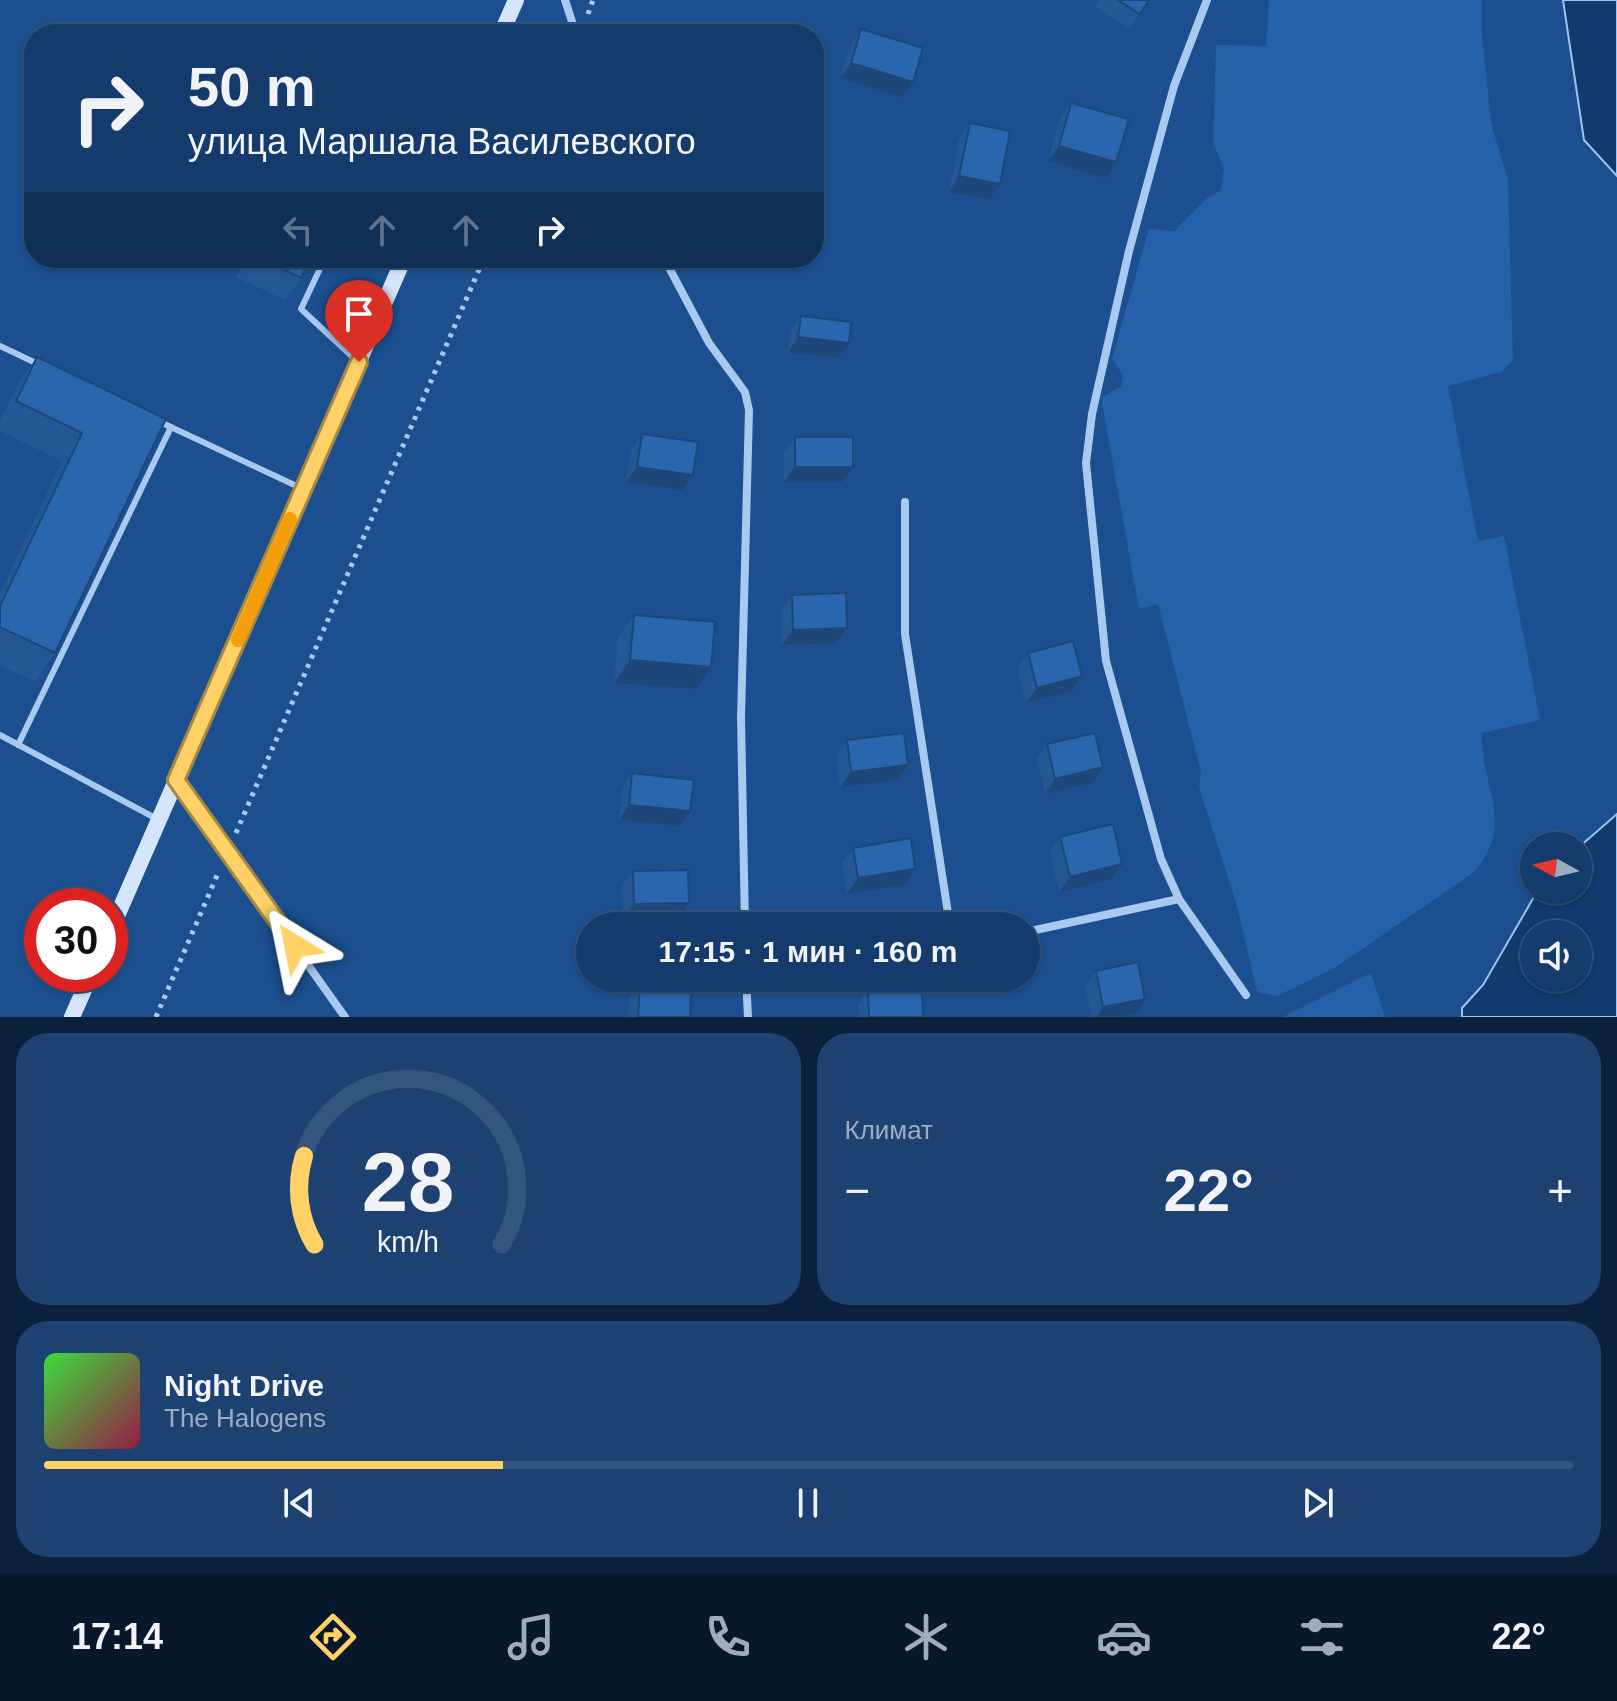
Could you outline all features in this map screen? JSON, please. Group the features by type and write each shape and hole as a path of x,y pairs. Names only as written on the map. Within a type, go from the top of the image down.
{"street":[{"path":"505,24 516,0"},
{"path":"565,0 573,24"},
{"path":"1207,0 1174,86 1129,251 1092,414 1086,463 1106,661 1161,859 1179,899 1246,995"},
{"path":"128,891 400,268"},
{"path":"669,268 709,343 745,392 749,410 741,718 745,912"},
{"path":"905,502 905,634 948,912"},
{"path":"176,780 345,1017"},
{"path":"1040,929 1179,899"},
{"path":"72,1017 83,992"},
{"path":"747,992 748,1017"}],"lane":[{"path":"320,268 301,309 359,362"},
{"path":"0,346 43,366"},
{"path":"157,420 303,489"},
{"path":"18,745 171,427"},
{"path":"0,735 159,820"}],"path":[{"path":"156,1017 480,268"}],"shaded area":[{"path":"1269,0 1482,0 1482,34 1491,123 1508,180 1513,360 1501,372 1448,386 1478,541 1504,536 1540,720 1482,733 1495,822 1486,855 1473,873 1333,969 1277,996 1257,992 1237,906 1199,787 1201,772 1158,604 1139,609 1101,398 1121,386 1123,375 1112,359 1149,229 1174,231 1206,199 1221,190 1224,168 1213,144 1216,45 1266,46"},
{"path":"1563,0 1617,0 1617,176 1584,140"},
{"path":"1617,814 1617,1017 1462,1017 1462,1008 1483,985 1520,921 1520,992 1592,992 1592,920 1521,920 1530,904 1592,904 1592,836"},
{"path":"1371,973 1385,1017 1283,1017"}],"building":[{"path":"1118,0 1149,0 1140,14"},
{"path":"861,29 923,48 913,82 851,63"},
{"path":"1071,103 1129,119 1116,162 1059,146"},
{"path":"970,123 1010,131 1000,184 959,176"},
{"path":"280,268 306,268 301,278"},
{"path":"801,316 851,322 849,343 798,337"},
{"path":"37,357 166,419 55,653 0,627 0,606 82,433 16,401"},
{"path":"642,434 698,442 693,475 637,467"},
{"path":"795,437 853,437 853,467 795,467"},
{"path":"846,593 847,628 793,630 792,595"},
{"path":"634,615 715,622 711,667 630,660"},
{"path":"1073,641 1082,676 1037,688 1028,653"},
{"path":"904,733 908,765 851,772 847,740"},
{"path":"1095,733 1103,767 1055,779 1047,744"},
{"path":"632,773 694,780 690,811 629,805"},
{"path":"1113,824 1122,864 1070,877 1060,837"},
{"path":"911,838 915,869 858,878 853,848"},
{"path":"688,870 689,903 634,904 633,871"},
{"path":"1138,962 1145,999 1103,1007 1096,971"},
{"path":"639,992 691,992 690,1017 638,1017"},
{"path":"868,992 922,992 923,1017 869,1017"}],"slow traffic":[{"path":"238,640 290,519"}],"route":[{"path":"295,946 176,780 359,362"}]}
